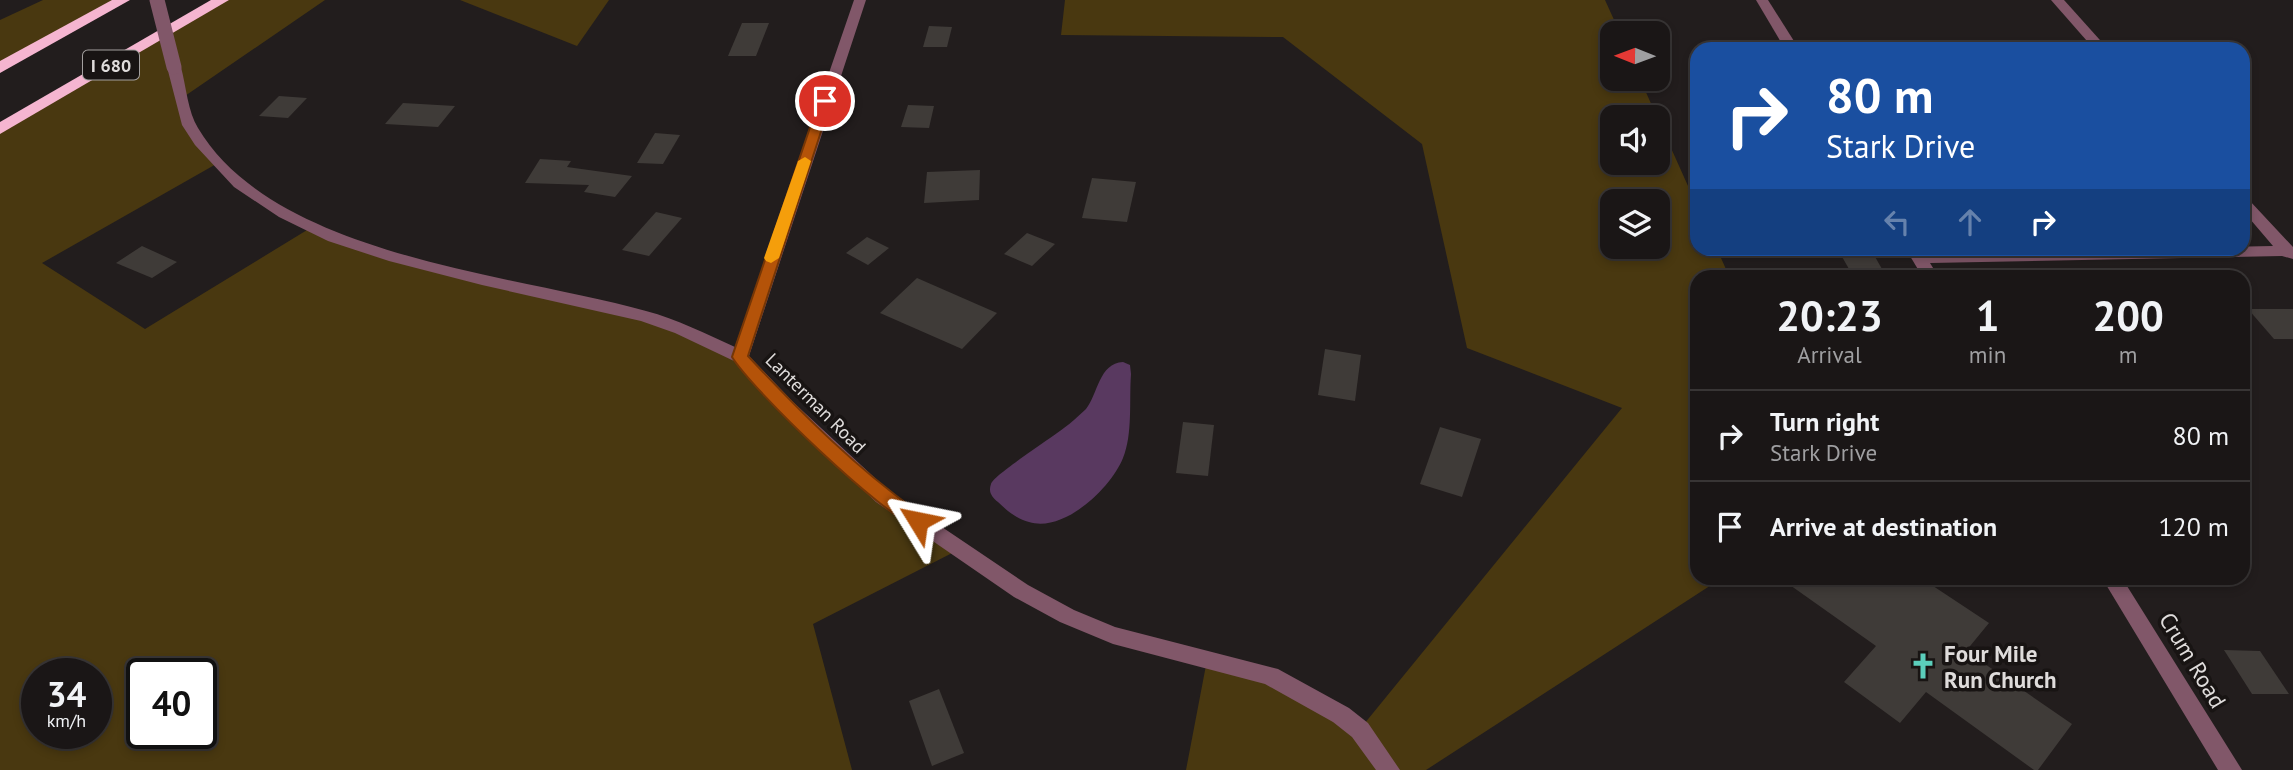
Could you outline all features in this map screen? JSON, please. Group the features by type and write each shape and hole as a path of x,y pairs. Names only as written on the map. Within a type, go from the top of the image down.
{"highway":[{"name":"I 680","path":"0,68 124,0"},
{"name":"I 680","path":"0,129 222,0"}],"street":[{"name":"Lanterman Road","path":"157,0 189,125 200,142 239,184 284,214 334,237 395,257 482,280 644,316 681,329 740,357 787,407 883,497 1021,591 1067,616 1113,635 1270,676 1341,715 1360,730 1390,770"},
{"path":"740,357 860,0"},
{"path":"1762,0 1787,42"},
{"path":"2057,0 2095,42"},
{"path":"2250,210 2290,254"},
{"path":"2250,254 2290,254"},
{"name":"Crum Road","path":"2116,585 2231,770"}],"shaded area":[{"path":"43,0 123,0 0,68 0,20"},
{"path":"222,0 325,0 182,98 189,125 218,163 42,263 145,329 312,227 395,257 644,316 740,357 787,407 960,549 813,624 852,770 0,770 0,129"},
{"path":"460,0 609,0 577,46"},
{"path":"1065,0 1605,0 1615,21 1600,21 1600,91 1645,91 1652,105 1600,105 1600,175 1670,175 1670,146 1690,190 1690,256 1720,256 1726,270 1690,270 1690,585 1711,585 1426,770 1186,770 1207,660 1243,668 1360,729 1622,408 1467,348 1422,144 1283,37 1061,35"},
{"path":"1123,362 1130,365 1130,417 1126,449 1117,470 1097,494 1071,514 1043,524 1020,519 991,494 991,484 1083,412 1104,373 1115,364"}],"building":[{"path":"742,23 769,23 756,56 728,56"},
{"path":"929,26 952,27 947,47 923,47"},
{"path":"279,96 307,98 288,118 259,116"},
{"path":"403,103 455,106 438,127 385,124"},
{"path":"908,105 934,106 929,128 901,127"},
{"path":"655,133 680,135 663,164 637,163"},
{"path":"540,159 571,161 567,167 632,176 615,197 584,192 589,185 525,183"},
{"path":"980,170 979,200 924,203 927,172"},
{"path":"1092,178 1136,182 1127,222 1082,218"},
{"path":"656,212 682,218 649,256 622,250"},
{"path":"1027,233 1055,244 1032,266 1004,254"},
{"path":"867,237 889,248 868,265 846,253"},
{"path":"142,246 177,262 152,278 116,263"},
{"path":"1842,256 1875,256 1883,270 1850,270"},
{"path":"917,278 997,313 962,349 880,313"},
{"path":"2250,309 2293,309 2293,339 2274,339"},
{"path":"1325,349 1361,355 1355,401 1318,395"},
{"path":"1183,422 1214,425 1208,476 1176,473"},
{"path":"1440,427 1481,439 1462,497 1420,484"},
{"name":"Four Mile Run Church","path":"1790,585 1932,585 1989,623 1966,651 2072,724 2038,770 2034,770 1926,692 1900,723 1844,682 1876,646"},
{"path":"2224,650 2260,651 2289,694 2252,694"},
{"path":"939,689 964,753 932,766 909,701"}],"slow traffic":[{"path":"771,258 805,161"}],"place":[{"name":"Four Mile Run Church","path":"1923,666"}],"route":[{"path":"825,101 740,357 787,407 883,497 918,521"}]}
